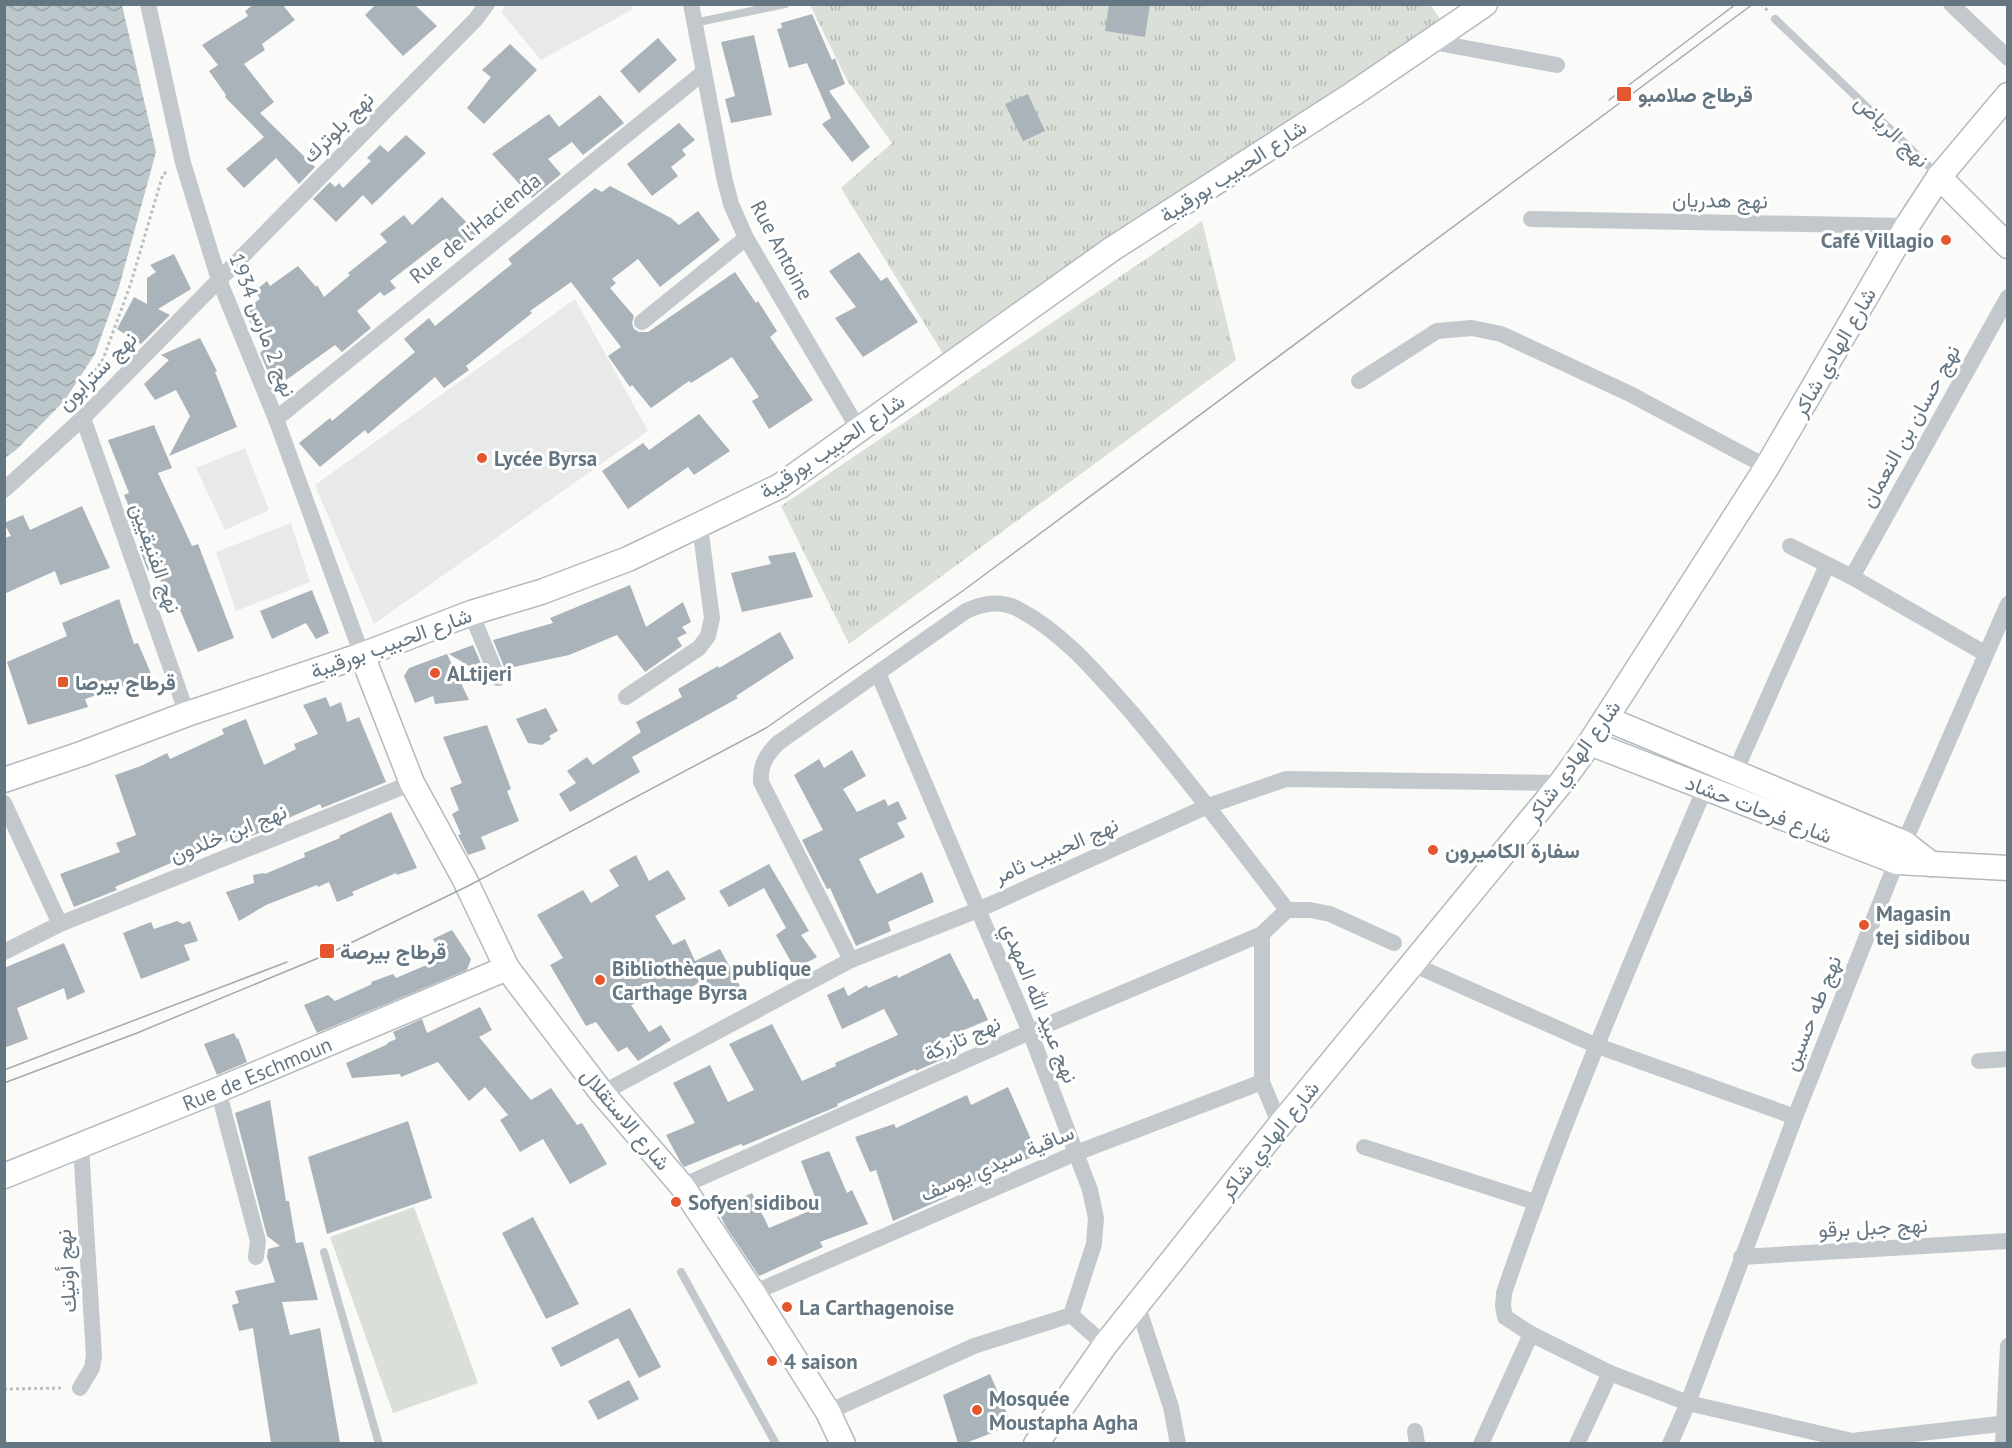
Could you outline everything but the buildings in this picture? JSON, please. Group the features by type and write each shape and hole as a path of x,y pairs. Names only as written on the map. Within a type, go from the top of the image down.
{"street":[{"name":"نهج 2 مارس 1934","path":"148,4 183,163 219,280 276,419 362,655"},
{"name":"نهج بلوترك","path":"219,280 476,19 487,4"},
{"name":"Rue Antoine","path":"691,4 731,204 746,238 859,430"},
{"path":"1951,4 2007,58"},
{"name":"شارع الحبيب بورقيبة","path":"4,780 187,714 362,655 471,613 542,592 617,563 700,526 780,486 1112,249 1432,42 1473,8"},
{"path":"1432,42 1557,65"},
{"name":"Rue de l'Hacienda","path":"276,419 704,72"},
{"name":"شارع الهادي شاكر","path":"1036,1443 1137,1304 1280,1125 1561,783 1590,743 1767,467 1907,226 1939,177 2007,95"},
{"name":"نهج الرياض","path":"1939,177 2007,246"},
{"name":"نهج هدريان","path":"1532,219 1907,226"},
{"path":"642,322 746,238"},
{"name":"نهج سترابون","path":"4,490 83,418 219,280"},
{"name":"نهج حسان بن النعمان","path":"1852,577 2007,297"},
{"path":"1359,381 1437,331 1472,328 1501,334 1630,394 1767,467"},
{"name":"نهج الفنيقيين","path":"83,418 187,714"},
{"path":"626,697 699,648 708,636 712,618 700,526"},
{"path":"1790,546 1852,577 1986,654"},
{"path":"1735,772 1827,566"},
{"path":"851,960 761,782 760,771 765,757 778,743 966,611 985,604 1008,605 1018,609 1053,632 1101,678 1208,806 1287,910"},
{"name":"نهج طه حسين","path":"1670,1443 1688,1403 1741,1257 1900,853 2007,604"},
{"path":"471,613 498,678"},
{"name":"شارع الاستقلال","path":"362,655 412,783 468,886 507,968 602,1093 682,1186 828,1412 843,1443"},
{"name":"نهج عبيد الله المهدي","path":"878,673 1030,1032 1090,1190 1096,1218 1094,1244 1071,1315"},
{"name":"شارع فرحات حشاد","path":"1607,719 1735,772 1900,853"},
{"name":"شارع فرحات حشاد","path":"1590,743 1706,788 1931,864 2007,868"},
{"name":"نهج الحبيب ثامر","path":"602,1093 851,960 978,910 1208,806 1286,779 1561,783"},
{"name":"نهج ابن خلدون","path":"4,952 60,924 412,783"},
{"path":"1706,788 1595,1045 1534,1202 1504,1293 1505,1317 1531,1334 1610,1372 1688,1403 1852,1442 2006,1423"},
{"path":"4,803 60,924"},
{"path":"1280,1125 1262,1082 1262,934 1287,910 1310,910 1330,914 1394,943"},
{"name":"نهج تازركة","path":"682,1186 1030,1032 1262,934"},
{"path":"1412,964 1595,1045 1795,1118"},
{"name":"Rue de Eschmoun","path":"4,1176 81,1147 507,968"},
{"path":"1979,1062 2007,1059"},
{"name":"ساقية سيدي يوسف","path":"753,1293 1076,1153 1262,1082"},
{"path":"218,1090 258,1241 256,1257"},
{"name":"نهج أوتيك","path":"80,1388 92,1368 94,1356 81,1147"},
{"path":"1364,1147 1534,1202"},
{"name":"نهج جبل برقو","path":"1741,1257 2007,1241"},
{"path":"1137,1304 1171,1407 1178,1443"},
{"path":"828,1412 974,1346 1071,1315 1105,1345"},
{"path":"1481,1443 1531,1334"},
{"path":"2003,1443 2006,1423 2007,1346"},
{"path":"1576,1443 1610,1372"}],"lane":[{"path":"693,23 785,4"},
{"name":"نهج الرياض","path":"1775,19 1939,177"},
{"path":"324,1252 379,1443"},
{"path":"681,1272 776,1443"}],"path":[{"path":"74,402 103,359 130,286 163,174 183,163"},
{"path":"4,1389 80,1388"}],"shaded area":[{"path":"505,4 631,4 633,9 541,60 502,13"},
{"name":"Lycée Byrsa","path":"575,299 648,431 374,624 315,485"},
{"path":"245,448 269,510 225,530 196,468"},
{"path":"291,523 310,582 236,611 216,552"}],"green space":[{"path":"1430,4 1446,28 945,357 841,188 892,143 847,80 810,5"},
{"path":"1202,221 1236,360 849,644 781,506"},
{"path":"414,1207 478,1383 393,1413 330,1237"}],"water":[{"path":"5,4 122,5 156,152 119,287 95,354 65,400 16,450 5,458"}],"tram line":[{"path":"1609,100 1736,4"},
{"path":"4,1083 137,1033 328,954 468,886 766,728 964,590 1753,4"},
{"path":"4,1070 287,962"}],"place":[{"name":"قرطاج صلامبو","path":"1624,94"},
{"name":"Café Villagio","path":"1946,240"},
{"name":"Lycée Byrsa","path":"482,458"},
{"name":"ALtijeri","path":"435,673"},
{"name":"قرطاج بيرصا","path":"63,682"},
{"name":"سفارة الكاميرون","path":"1433,850"},
{"name":"Magasin tej sidibou","path":"1864,925"},
{"name":"قرطاج بيرصة","path":"327,951"},
{"name":"Bibliothèque publique Carthage Byrsa","path":"600,980"},
{"name":"Sofyen sidibou","path":"676,1202"},
{"name":"La Carthagenoise","path":"787,1307"},
{"name":"4 saison","path":"772,1361"},
{"name":"Mosquée Moustapha Agha","path":"977,1410"}]}
